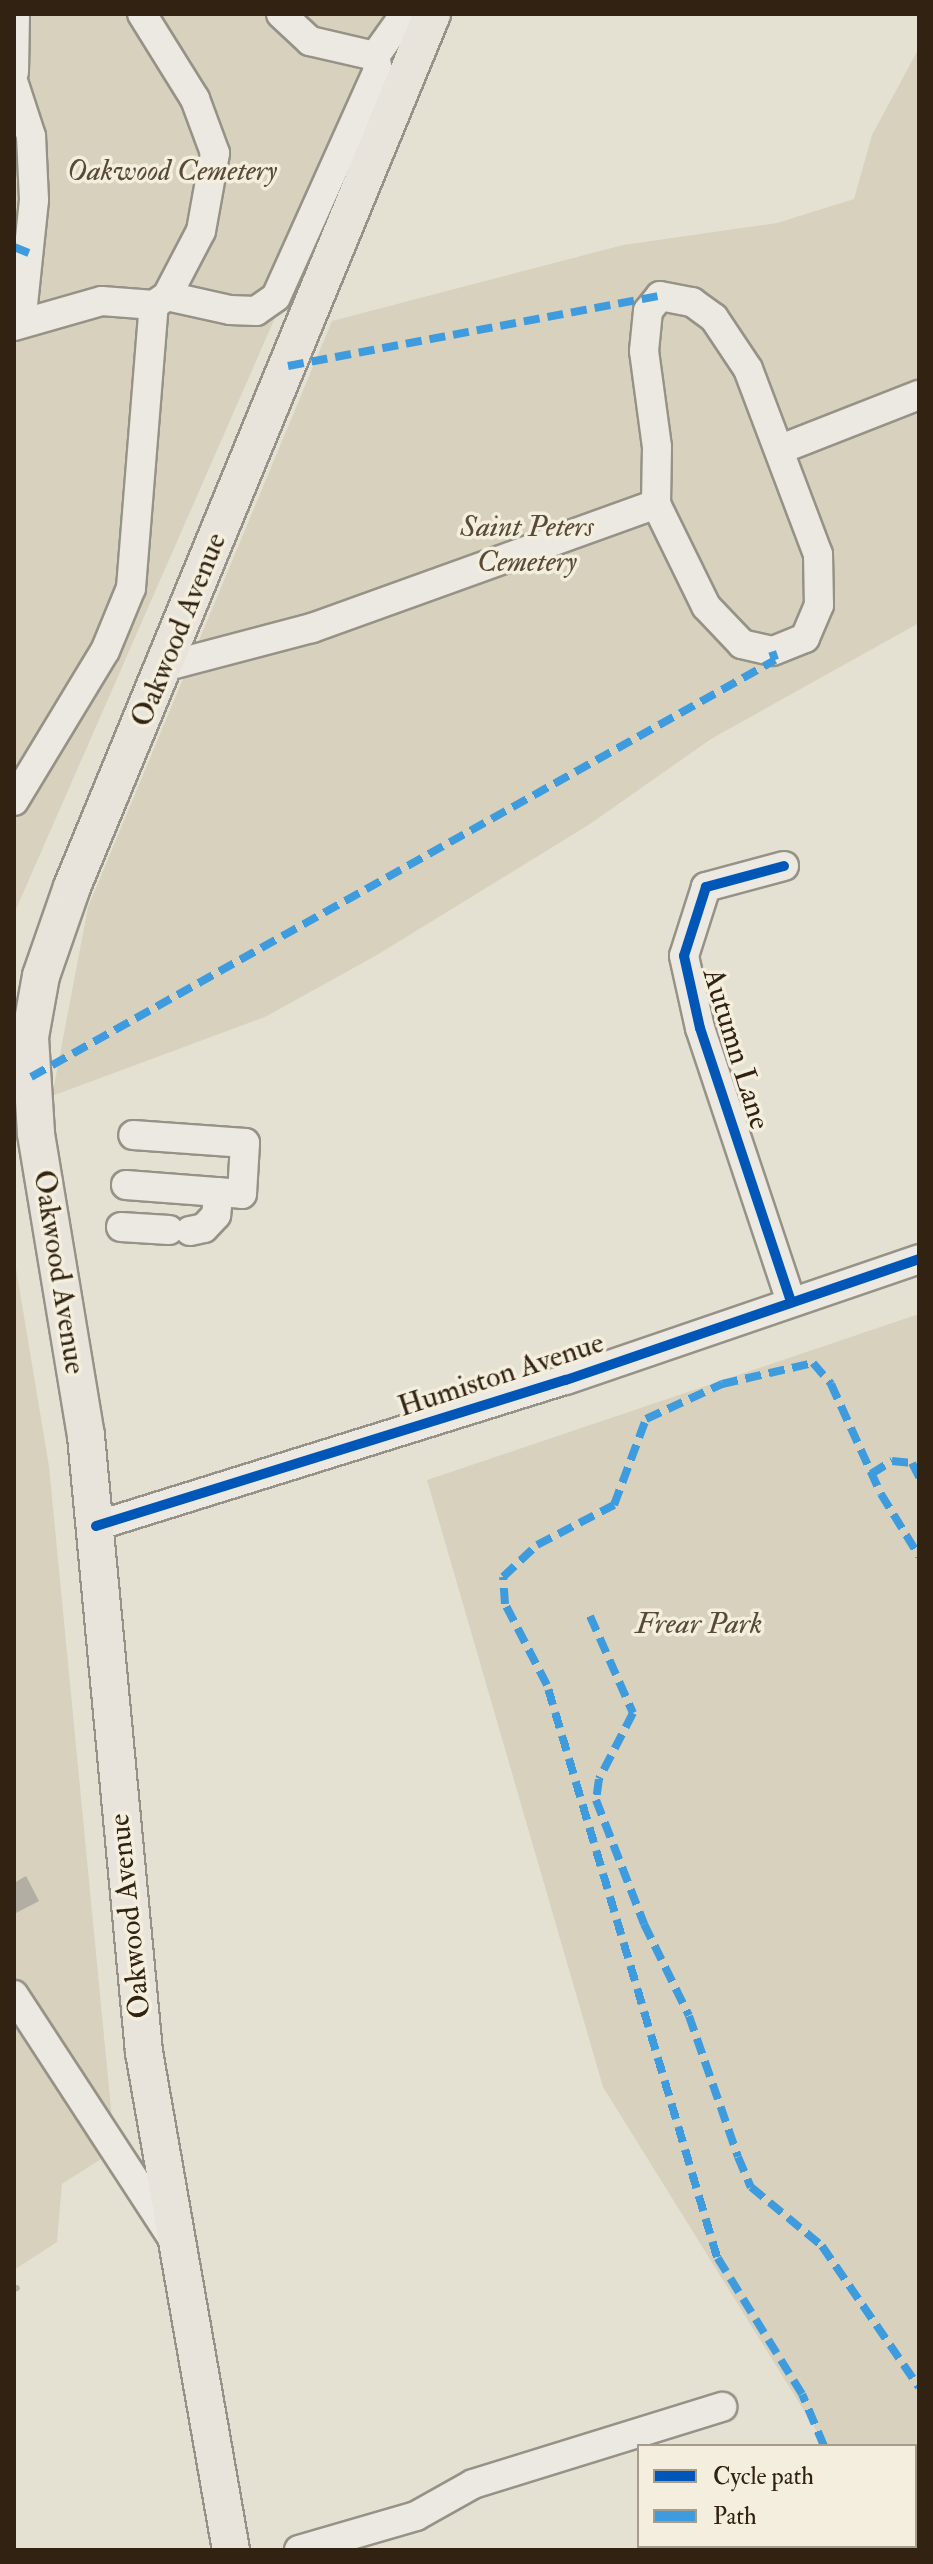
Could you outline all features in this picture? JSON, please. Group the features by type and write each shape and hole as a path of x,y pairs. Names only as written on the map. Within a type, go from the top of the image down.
{"main road":[{"name":"Oakwood Avenue","path":"231,2550 178,2246 132,1945 96,1526 36,1133 30,1037 41,976 72,887 432,14"}],"street":[{"path":"14,72 15,14"},
{"path":"14,801 105,651 131,588 160,300 201,231 215,153 195,99 142,14"},
{"path":"281,14 310,41 375,56"},
{"path":"14,84 31,136 34,200 18,324 102,301 160,300 256,311 276,297 378,70 375,56 405,14"},
{"path":"660,296 692,302 714,318 748,369 781,449 818,554 819,605 805,638 772,651 742,644 706,606 656,504 657,447 644,351 648,311 660,296"},
{"path":"781,449 919,395"},
{"path":"164,667 312,628 656,504"},
{"name":"Autumn Lane","path":"784,866 706,887 684,956 700,1028 791,1302"},
{"path":"126,1185 242,1194 245,1143 133,1135"},
{"path":"121,1227 180,1231 204,1228 216,1215 219,1192"},
{"name":"Humiston Avenue","path":"96,1526 505,1399 919,1259"},
{"path":"14,1995 178,2246"},
{"path":"299,2550 416,2516 473,2484 722,2407"}],"green space":[{"name":"Oakwood Cemetery","path":"14,14 408,14 14,914"},
{"name":"Saint Peters Cemetery","path":"919,48 919,623 711,739 590,824 377,955 265,1017 52,1096 88,907 332,321 623,245 777,223 854,199 872,135"},
{"path":"14,1256 49,1466 115,2150 62,2184 57,2242 14,2270"},
{"name":"Frear Park","path":"919,1314 919,2550 820,2550 917,2548 917,2444 825,2444 603,2087 427,1480"}],"building":[{"path":"26,1876 39,1901 14,1914 14,1883"}],"marked path":[{"path":"14,247 31,254"},
{"path":"288,366 660,296"},
{"path":"31,1077 775,660 772,651"},
{"path":"823,2444 802,2394 717,2257 547,1685 505,1604 503,1577 537,1545 614,1505 646,1419 722,1384 813,1363 831,1384 881,1494 919,1556"},
{"path":"871,1474 892,1461 912,1463 919,1477"},
{"path":"590,1616 633,1713 599,1779 596,1800 644,1924 689,2016 738,2157 751,2187 822,2246 919,2387"}],"cycle path":[{"path":"784,866 706,887 684,956 700,1028 791,1302"},
{"path":"96,1526 566,1380 919,1259"}]}
